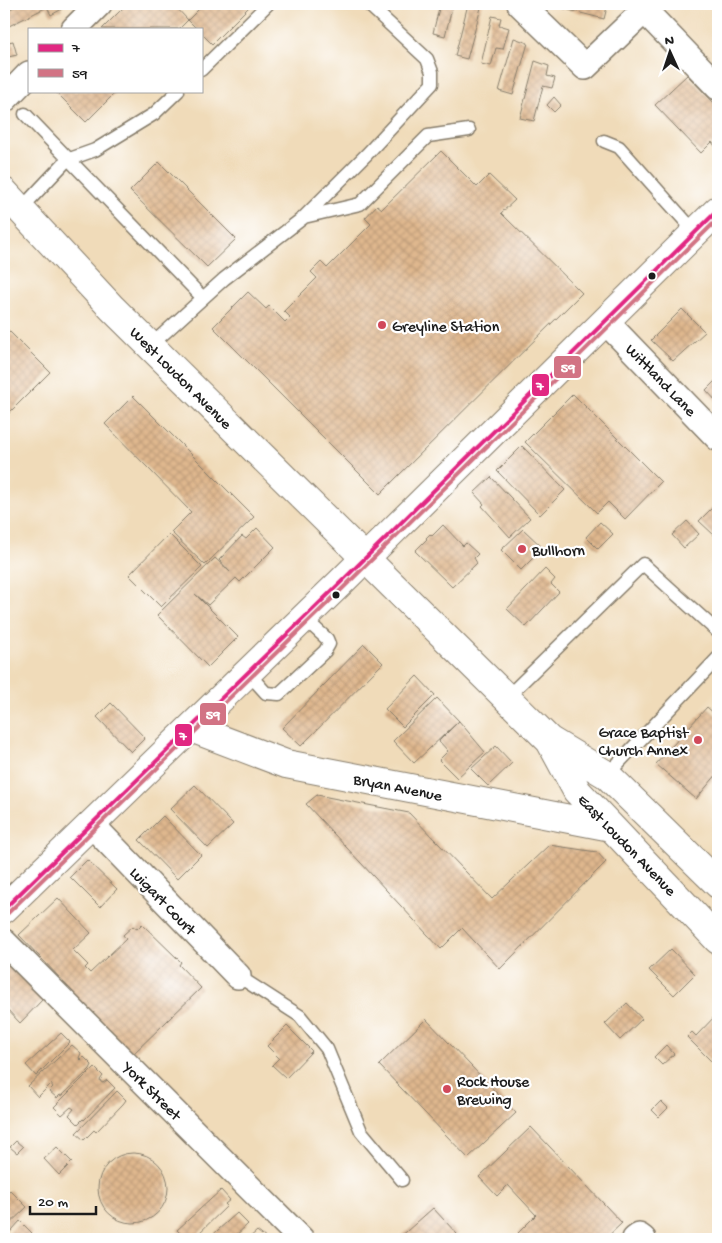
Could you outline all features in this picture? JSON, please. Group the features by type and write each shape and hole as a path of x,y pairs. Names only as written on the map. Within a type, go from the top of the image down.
{"street":[{"path":"75,28 99,4"},
{"path":"520,4 585,67 648,7 718,87"},
{"path":"4,100 28,75"},
{"name":"West Loudon Avenue","path":"12,201 150,346 364,559"},
{"path":"4,909 304,618 718,210"},
{"name":"Wittland Lane","path":"605,321 718,438"},
{"name":"East Loudon Avenue","path":"364,559 549,740 607,775 713,872"},
{"name":"Bryan Avenue","path":"190,728 286,764 611,827"},
{"name":"East Loudon Avenue","path":"549,740 577,791 718,940"},
{"name":"Luigart Court","path":"90,824 238,976"},
{"name":"York Street","path":"4,942 301,1239"}],"lane":[{"path":"202,69 268,4"},
{"path":"150,346 224,279 303,218 432,84 432,72 427,59 368,4"},
{"path":"12,201 67,160 95,150 154,114 177,92"},
{"path":"25,114 67,160 203,298"},
{"path":"303,218 360,204 428,136 469,130"},
{"path":"604,141 619,147 695,232"},
{"path":"507,697 644,564 718,632"},
{"path":"247,672 266,693 279,694 326,651 329,644 327,639 304,618"},
{"path":"607,775 718,658"},
{"path":"238,976 300,1016 327,1049 361,1131 402,1180"}],"building":[{"path":"20,4 60,4 62,9 51,15 47,7 7,27 4,20 4,12"},
{"path":"127,4 173,4 188,20 180,28 103,28"},
{"path":"204,4 252,4 212,44 202,34 202,28 196,28 188,20"},
{"path":"440,4 453,4 445,36 433,33"},
{"path":"468,4 482,4 467,59 455,56"},
{"path":"546,4 595,4 607,7 604,19"},
{"path":"492,16 501,18 499,25 509,28 503,49 496,48 491,66 481,64"},
{"path":"514,38 528,43 513,95 499,91"},
{"path":"13,41 17,55 4,58 4,43"},
{"path":"535,61 549,66 547,76 555,78 552,88 543,86 534,121 520,118"},
{"path":"687,75 718,107 718,143 715,146 712,142 701,153 655,105"},
{"path":"56,92 116,92 86,122"},
{"path":"554,97 561,105 554,112 547,105"},
{"name":"Greyline Station","path":"441,151 477,187 489,175 515,200 501,213 582,293 380,494 213,327 248,292 266,309 269,306 285,322 290,317 284,311 317,278 311,272 321,262 327,268 371,224 365,218 377,205 382,209"},
{"path":"159,162 236,239 207,267 130,191"},
{"path":"682,309 705,332 673,361 651,340"},
{"path":"4,326 50,372 8,414 4,410"},
{"path":"718,378 718,403 706,390"},
{"path":"573,394 661,482 625,519 608,502 597,513 525,442"},
{"path":"133,396 254,517 205,565 171,532 191,512 105,424"},
{"path":"522,446 565,490 540,515 497,471"},
{"path":"491,477 530,518 510,537 482,506 484,504 474,493"},
{"path":"718,502 718,534 714,535 699,521"},
{"path":"687,521 699,534 684,548 672,535"},
{"path":"600,522 613,534 598,549 586,537"},
{"path":"443,525 463,546 466,543 478,554 474,558 477,563 452,587 415,551 430,534 432,536"},
{"path":"257,528 275,547 240,582 236,578 208,605 195,594 238,637 208,667 157,615 215,558 230,572 219,560 242,536 246,539"},
{"name":"Bullhorn","path":"523,529 543,548 521,570 501,550"},
{"path":"169,534 202,567 161,607 129,575"},
{"path":"545,569 555,579 551,584 559,592 526,627 507,609"},
{"path":"364,644 383,663 301,746 282,728"},
{"path":"417,676 435,695 403,727 385,709"},
{"path":"437,698 459,721 414,763 393,741"},
{"path":"111,703 145,738 131,752 97,717"},
{"name":"Grace Baptist Church Annex","path":"707,707 718,717 718,773 696,799 656,764"},
{"path":"459,721 485,752 457,778 439,760 448,751 439,741"},
{"path":"496,746 512,763 488,786 471,769"},
{"path":"195,785 233,824 208,848 170,809"},
{"path":"317,795 409,813 492,899 549,845 597,852 606,862 500,969 462,928 441,949 306,804"},
{"path":"163,816 201,855 177,879 139,840"},
{"path":"87,860 117,889 100,907 70,877"},
{"path":"58,898 91,933 73,950 88,965 85,968 90,973 126,939 123,935 133,926 137,929 142,924 181,962 179,965 201,988 131,1056 59,981 61,979 19,935"},
{"path":"671,949 695,974 674,995 649,970"},
{"path":"5,958 44,998 20,1023 4,1006"},
{"path":"627,1003 642,1019 620,1040 605,1024"},
{"path":"718,1013 718,1058 713,1063 687,1037 692,1032 696,1036"},
{"name":"Rock House Brewing","path":"426,1019 516,1113 468,1158 379,1065"},
{"path":"287,1026 312,1051 286,1078 272,1065 279,1058 267,1046"},
{"path":"61,1033 70,1042 36,1076 26,1065"},
{"path":"72,1045 81,1053 79,1058 81,1060 84,1057 92,1065 90,1069 62,1096 60,1095 57,1098 49,1091 53,1087 51,1084 38,1097 28,1086"},
{"path":"666,1045 674,1054 662,1065 654,1057"},
{"path":"95,1068 103,1076 100,1080 101,1082 103,1083 107,1080 115,1088 78,1124 69,1115 74,1109 71,1107 62,1115 54,1107"},
{"path":"117,1091 126,1100 96,1132 94,1130 84,1140 76,1133"},
{"path":"661,1101 668,1108 659,1117 652,1110"},
{"path":"531,1127 622,1223 605,1239 524,1239 518,1233 536,1215 508,1185 497,1196 479,1177"},
{"path":"16,1141 23,1147 17,1153 10,1147"},
{"path":"57,1147 72,1162 59,1175 44,1159"},
{"path":"133,1153 152,1159 162,1169 168,1188 162,1207 152,1217 133,1223 114,1217 104,1207 98,1188 104,1169 114,1159"},
{"path":"10,1190 27,1207 4,1229 4,1196"},
{"path":"221,1190 230,1200 225,1204 227,1206 195,1237 186,1239 177,1230"},
{"path":"433,1208 457,1234 451,1239 398,1239"},
{"path":"237,1213 248,1224 232,1239 208,1239"},
{"path":"20,1221 32,1233 26,1239 4,1239"},
{"path":"257,1231 267,1239 248,1239"}],"transit line":[{"name":"7","path":"4,909 340,583 718,210"},
{"name":"59","path":"8,913 344,587 718,219"}],"place":[{"name":"Greyline Station","path":"382,325"},
{"name":"Bullhorn","path":"522,549"},
{"name":"Grace Baptist Church Annex","path":"698,740"},
{"name":"Rock House Brewing","path":"447,1089"}]}
